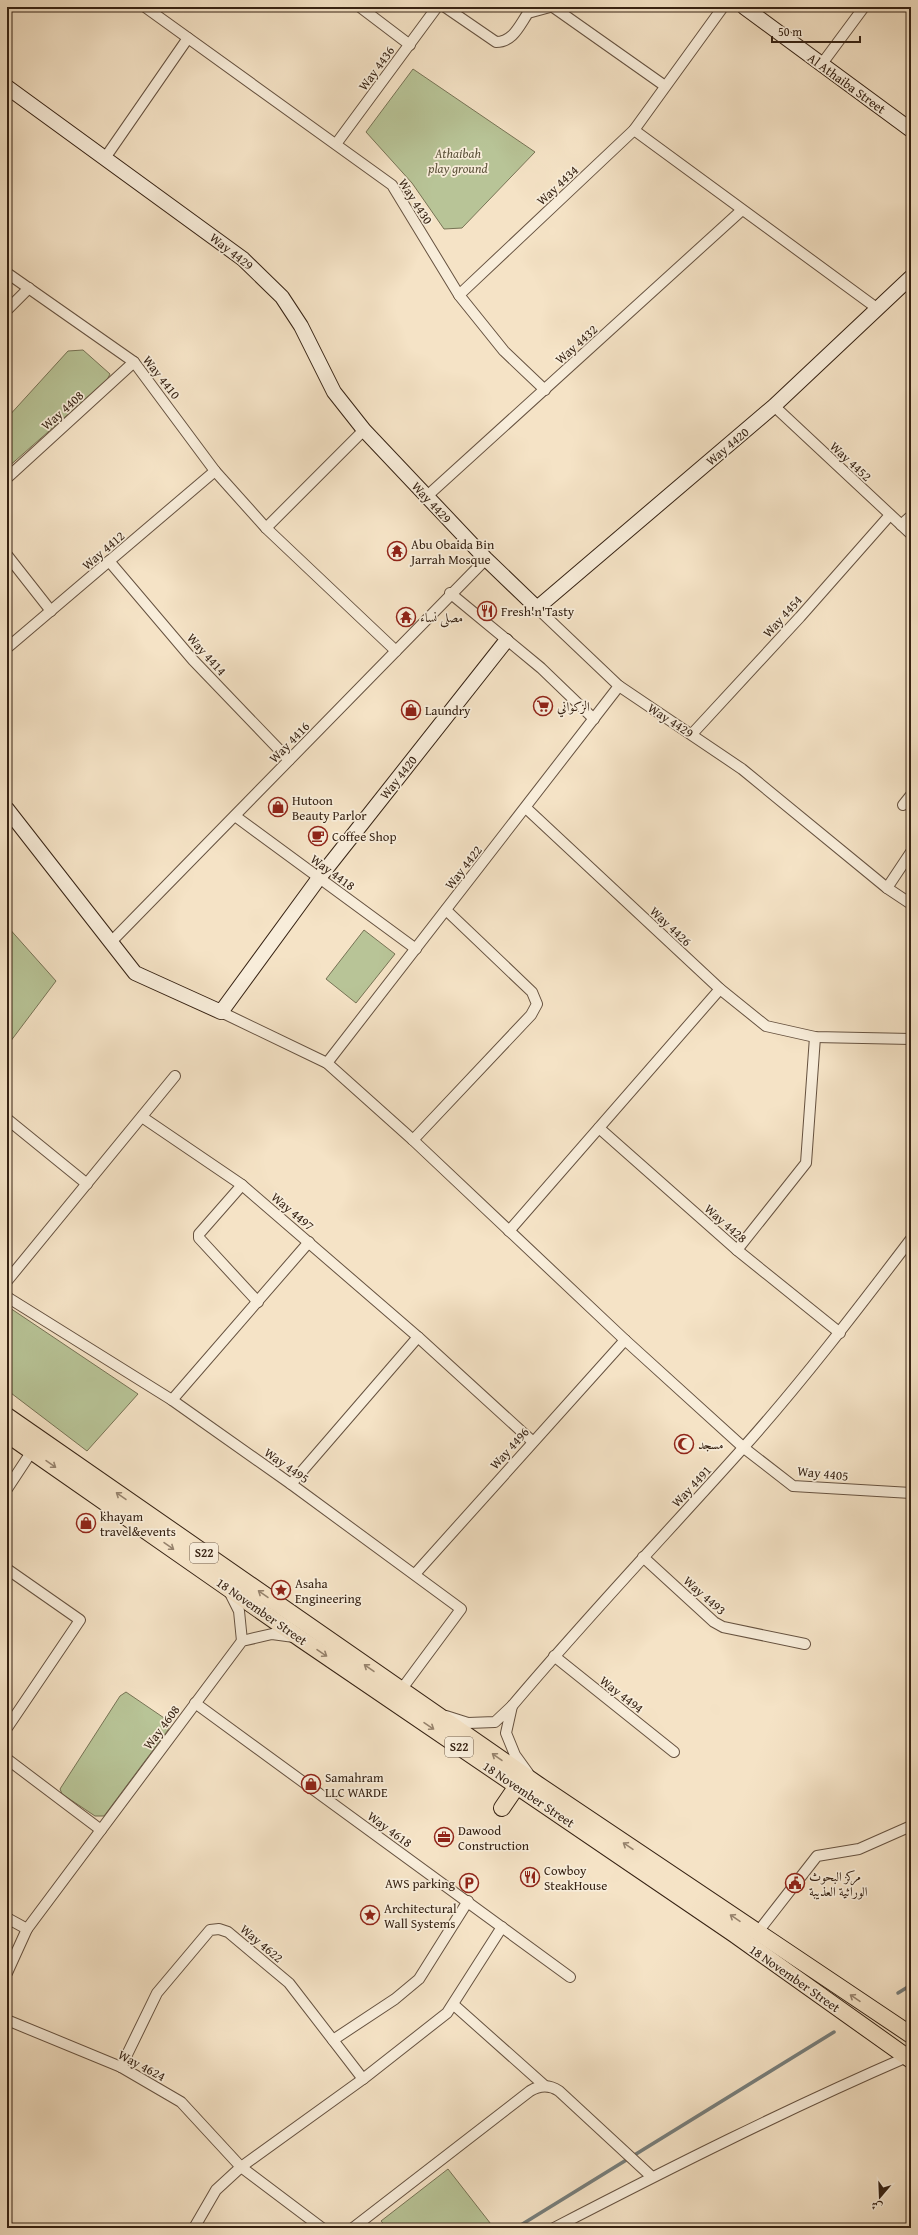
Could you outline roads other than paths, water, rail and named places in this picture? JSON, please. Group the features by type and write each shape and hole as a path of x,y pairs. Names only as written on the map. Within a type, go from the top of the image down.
{"main road":[{"name":"18 November Street","path":"7,1416 537,1784 911,2036"},
{"name":"18 November Street","path":"7,1434 225,1584 301,1639 740,1939 909,2058"},
{"path":"502,1808 517,1786"}],"street":[{"name":"Way 4430","path":"146,7 392,185 459,295 504,351 545,390"},
{"path":"360,7 410,45"},
{"name":"Way 4436","path":"336,144 437,7"},
{"path":"445,7 496,42 504,42 511,38 528,13 550,7"},
{"path":"553,7 666,86"},
{"name":"Way 4434","path":"459,295 634,130 723,7"},
{"name":"Al Athaiba Street","path":"744,7 911,130"},
{"path":"821,65 864,7"},
{"path":"105,158 188,38"},
{"name":"Way 4429","path":"7,87 243,258 262,275 282,297 302,326 334,392 364,430 486,559 619,686 742,769 887,888 911,904"},
{"path":"634,130 878,309"},
{"name":"Way 4432","path":"426,497 742,210"},
{"name":"Way 4410","path":"7,273 134,362 215,471 266,528 396,651"},
{"name":"Way 4420","path":"537,608 774,406 911,277"},
{"path":"7,310 29,288"},
{"name":"Way 4408","path":"7,478 134,362"},
{"name":"Way 4452","path":"774,406 911,534"},
{"path":"266,528 364,430"},
{"name":"Way 4412","path":"7,648 215,471"},
{"name":"Way 4454","path":"692,734 800,617 890,515"},
{"path":"901,525 911,516"},
{"path":"7,555 51,611"},
{"name":"Way 4416","path":"110,943 396,651 450,593 486,559"},
{"name":"Way 4414","path":"109,561 193,660 289,760"},
{"path":"450,593 506,641 542,668 594,720"},
{"name":"Way 4420","path":"221,1012 319,878 506,641"},
{"name":"Way 4422","path":"327,1063 619,686"},
{"path":"903,805 911,795"},
{"name":"Way 4426","path":"526,808 720,990 766,1026 815,1037 911,1039"},
{"path":"7,809 110,943 135,973 221,1012"},
{"name":"Way 4418","path":"234,816 416,949"},
{"path":"887,888 911,852"},
{"path":"413,1140 531,1015 537,1004 532,992 446,910"},
{"path":"509,1231 720,990"},
{"name":"Way 4405","path":"221,1012 327,1063 413,1140 625,1340 744,1448 793,1486 911,1493"},
{"path":"737,1250 806,1163 815,1037"},
{"path":"7,1281 175,1076"},
{"name":"Way 4497","path":"142,1117 242,1185 310,1242 418,1337 532,1441"},
{"path":"7,1119 87,1184"},
{"name":"Way 4428","path":"599,1128 737,1250 840,1333"},
{"path":"242,1185 199,1234 199,1241 258,1302"},
{"name":"Way 4491","path":"428,1709 468,1723 475,1723 495,1722 512,1706 554,1656 643,1557 744,1448 840,1333 911,1239"},
{"path":"172,1400 310,1242"},
{"name":"Way 4495","path":"7,1297 172,1400 291,1484 461,1609 401,1690"},
{"path":"291,1484 418,1337"},
{"name":"Way 4496","path":"415,1574 532,1441 625,1340"},
{"path":"7,1489 32,1451"},
{"name":"Way 4493","path":"643,1557 714,1622 723,1627 806,1644"},
{"path":"7,1569 80,1620 7,1728"},
{"path":"225,1584 239,1611 242,1641 272,1634 301,1639"},
{"name":"Way 4608","path":"7,1973 27,1929 242,1641"},
{"name":"Way 4494","path":"554,1656 674,1752"},
{"name":"Way 4618","path":"195,1704 502,1926 570,1977"},
{"name":"Way 4491","path":"512,1706 506,1733 515,1755 537,1784"},
{"path":"7,1759 102,1830"},
{"path":"757,1933 817,1856 859,1849 911,1826"},
{"path":"333,2040 395,1999 419,1979 468,1902"},
{"path":"7,1918 27,1929"},
{"path":"194,2228 216,2190 241,2167 363,2079 439,2021 454,2005 502,1926"},
{"name":"Way 4622","path":"121,2067 157,1993 210,1930 219,1929 228,1932 289,1982 363,2079"},
{"path":"454,2005 545,2086 559,2091 652,2177"},
{"path":"879,2014 911,2027"},
{"name":"Way 4624","path":"7,2020 121,2067 180,2102 241,2167 322,2228"},
{"path":"554,2228 652,2177 836,2088 909,2058"},
{"path":"354,2228 530,2091 545,2086"}],"waterway":[{"path":"898,1993 911,1985"},
{"path":"516,2228 834,2032"}],"place":[{"name":"Abu Obaida Bin Jarrah Mosque","path":"397,551"},
{"name":"Fresh'n'Tasty","path":"487,611"},
{"name":"مصلى نساء","path":"406,617"},
{"name":"الزكواني","path":"543,706"},
{"name":"Laundry","path":"411,710"},
{"name":"Hutoon Beauty Parlor","path":"278,807"},
{"name":"Coffee Shop","path":"318,836"},
{"name":"مسجد","path":"684,1444"},
{"name":"khayam travel&events","path":"86,1523"},
{"name":"Asaha Engineering","path":"281,1590"},
{"name":"Samahram LLC WARDE","path":"311,1784"},
{"name":"Dawood Construction","path":"444,1837"},
{"name":"Cowboy SteakHouse","path":"530,1877"},
{"name":"AWS parking","path":"469,1883"},
{"name":"مركز البحوث الوراثية العذيبة","path":"795,1883"},
{"name":"Architectural Wall Systems","path":"370,1915"}],"park label":[{"name":"Athaibah play ground","path":"458,160"}]}
